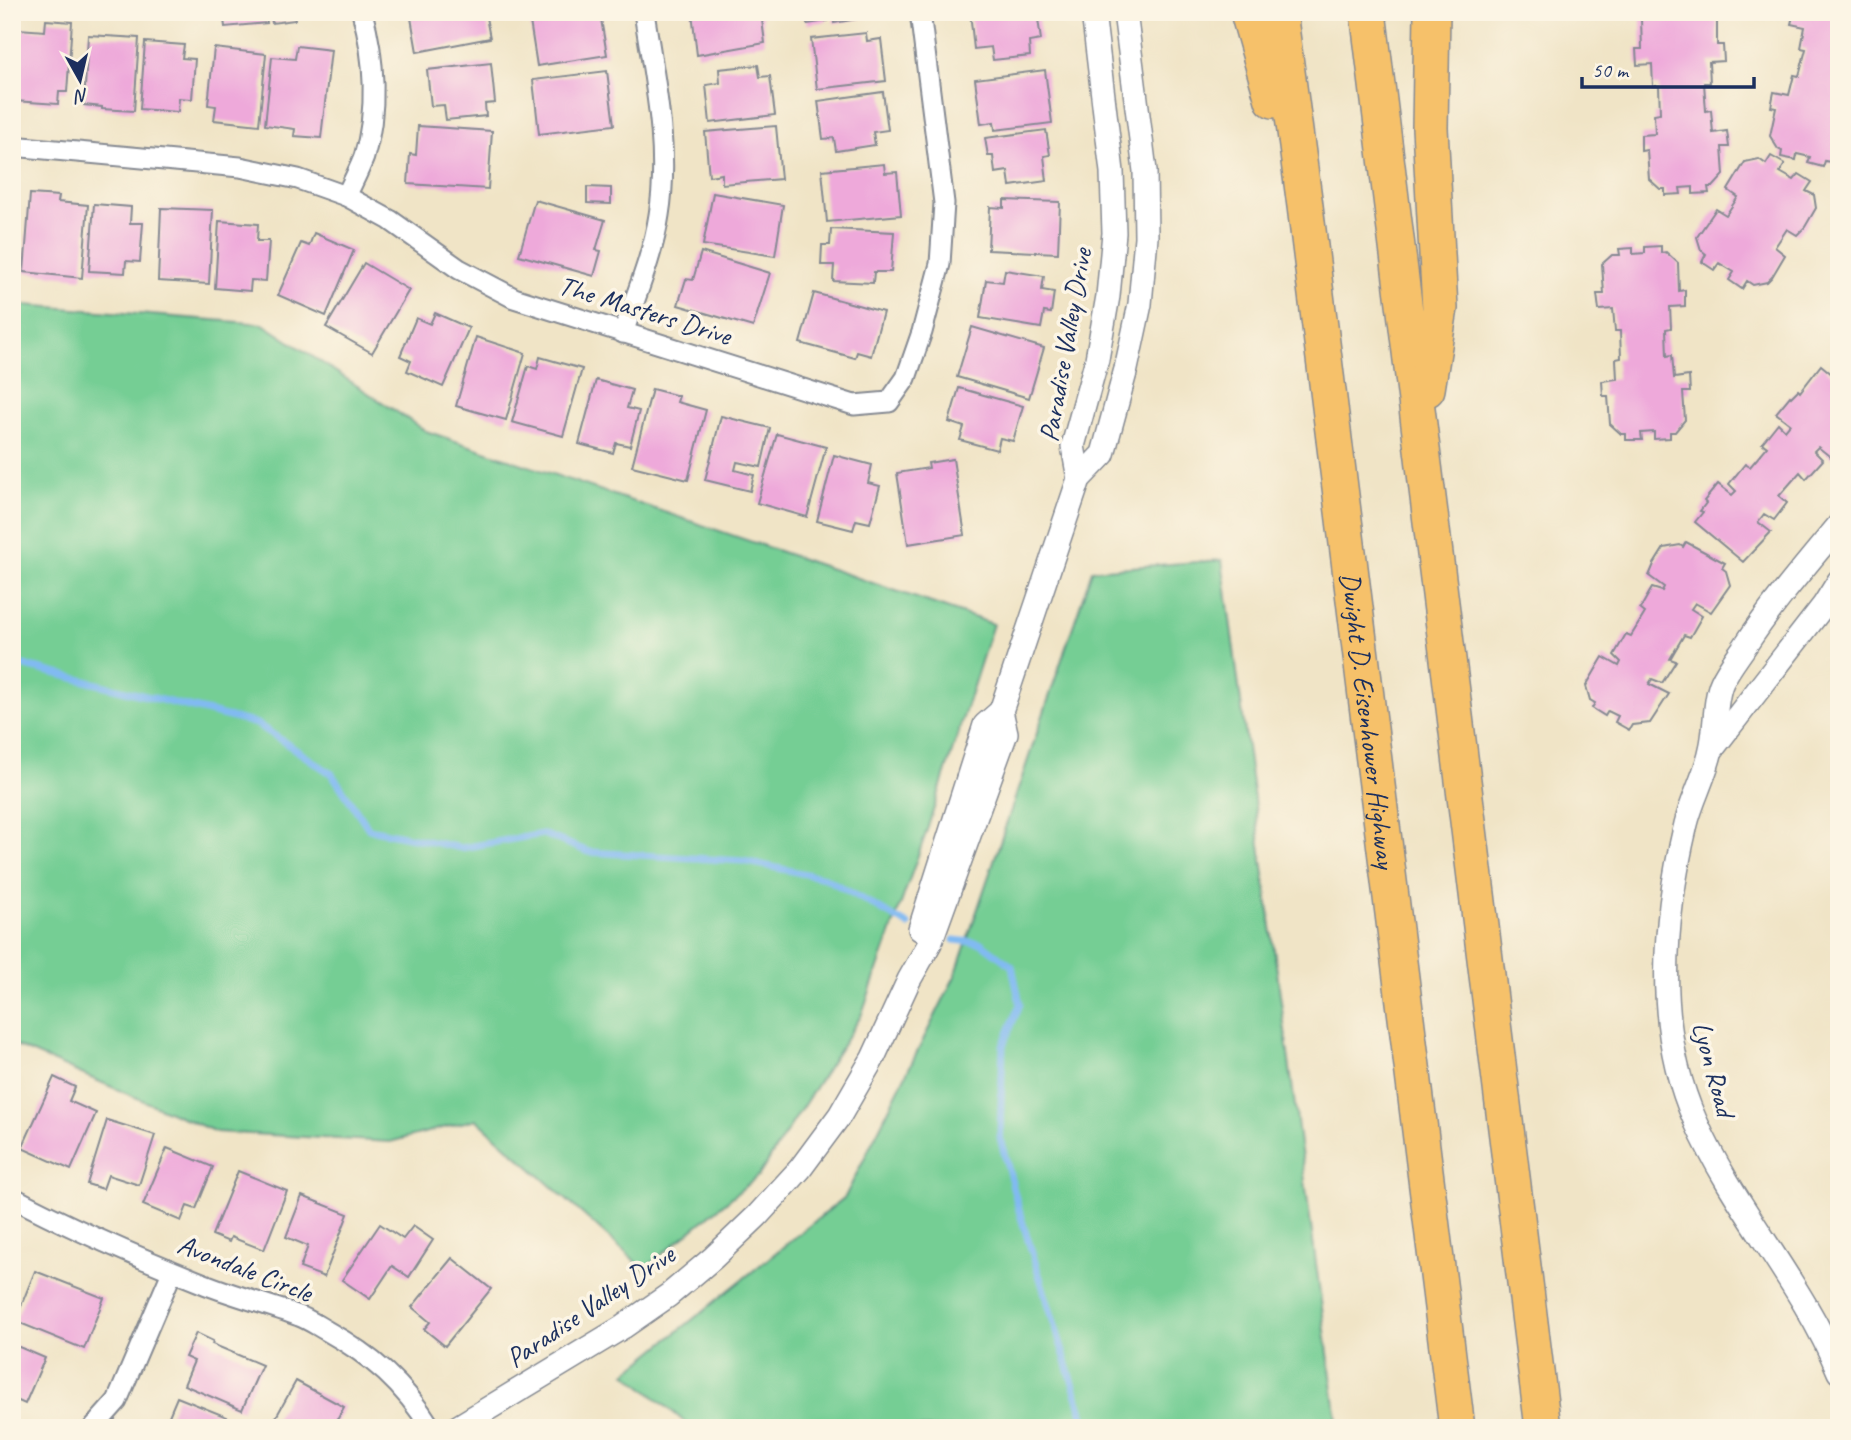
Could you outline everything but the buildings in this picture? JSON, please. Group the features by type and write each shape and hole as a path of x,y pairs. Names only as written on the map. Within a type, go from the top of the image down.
{"highway":[{"path":"1248,12 1305,206"},
{"name":"Dwight D. Eisenhower Highway","path":"1279,12 1457,1428"},
{"path":"1368,12 1543,1428"},
{"path":"1421,430 1440,308 1430,128 1432,12"}],"street":[{"path":"346,197 364,156 372,115 372,64 362,12"},
{"path":"623,333 659,217 664,173 660,120 644,12"},
{"name":"The Masters Drive","path":"12,146 240,167 298,179 346,197 390,220 459,269 514,298 854,405 888,402 906,377 922,332 941,252 944,203 920,12"},
{"name":"Paradise Valley Drive","path":"1079,479 1073,446 1097,359 1108,296 1114,233 1112,172 1093,12"},
{"name":"Paradise Valley Drive","path":"456,1428 623,1327 669,1295 757,1216 800,1169 840,1115 873,1058 909,979 930,943 1006,733 1001,712 1079,479 1103,454 1126,369 1141,290 1146,237 1144,171 1125,12"},
{"name":"Lyon Road","path":"1839,525 1765,617 1721,684 1711,750 1686,822 1668,925 1667,998 1675,1060 1693,1117 1718,1171 1788,1277 1828,1347 1839,1372"},
{"name":"Lyon Road","path":"1711,750 1824,605 1839,581"},
{"name":"Avondale Circle","path":"12,1197 72,1228 173,1272 229,1294 301,1316 349,1343 388,1373 416,1405 431,1428"},
{"path":"93,1428 117,1401 173,1272"}],"green space":[{"path":"12,304 263,324 426,431 993,624 926,833 861,1016 759,1175 644,1269 476,1119 390,1142 216,1132 12,1044"},
{"path":"1222,560 1338,1428 692,1428 626,1373 845,1197 955,976 1092,570"}],"waterway":[{"path":"12,667 22,665 257,724 332,774 369,829 461,848 543,834 589,852 743,861 825,878 908,925"},
{"path":"954,940 981,943 1012,966 1020,1004 1003,1046 1000,1137 1020,1214 1087,1428"}]}
